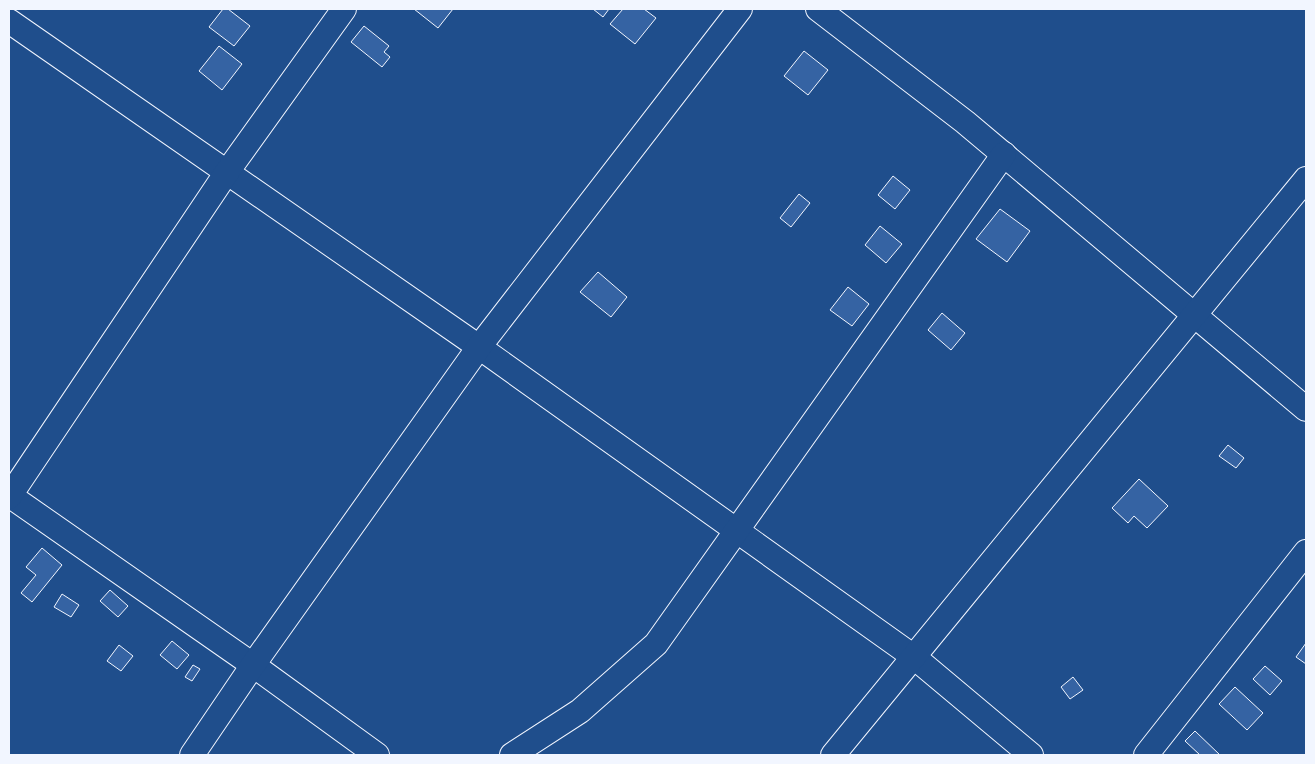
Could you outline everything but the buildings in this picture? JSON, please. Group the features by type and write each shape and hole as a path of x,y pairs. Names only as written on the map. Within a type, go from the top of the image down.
{"street":[{"path":"344,9 228,172 9,496 253,665 377,755"},
{"path":"192,755 253,665 479,347 740,9"},
{"path":"818,9 966,122 1306,409"},
{"path":"9,21 479,347 914,657 1031,755"},
{"path":"512,755 580,711 656,644 1004,154"},
{"path":"833,755 1306,178"},
{"path":"1146,755 1306,552"}]}
